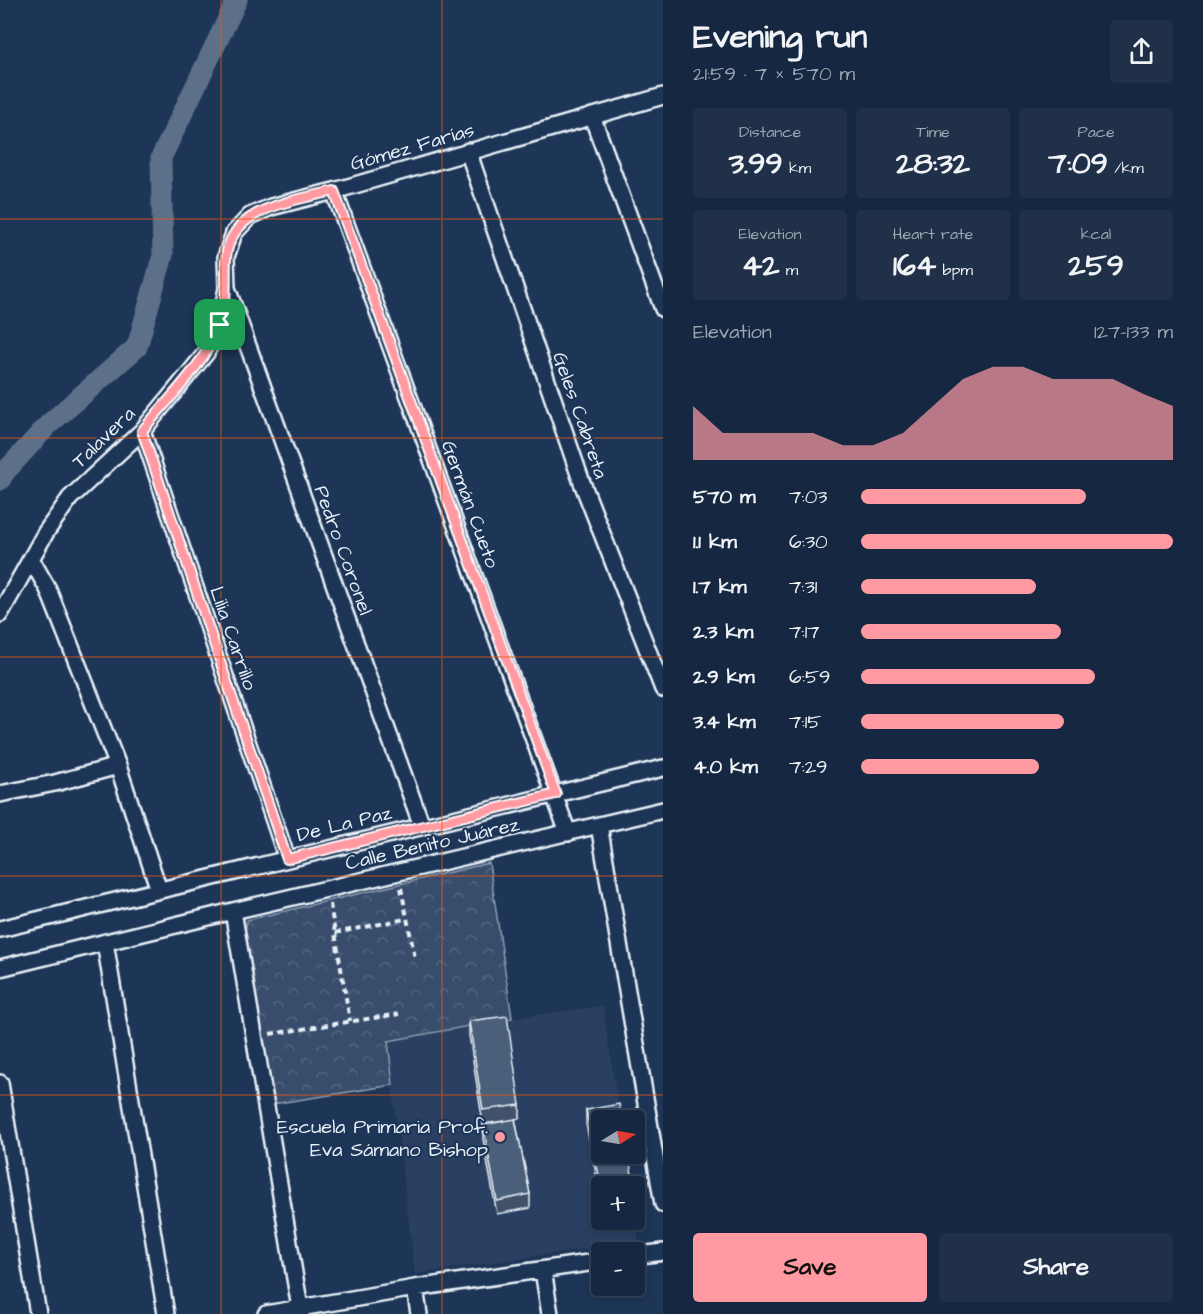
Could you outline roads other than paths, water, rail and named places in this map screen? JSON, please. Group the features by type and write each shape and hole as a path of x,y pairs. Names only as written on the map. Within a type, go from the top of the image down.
{"street":[{"name":"Gómez Farías","path":"227,288 226,257 234,233 249,216 271,207 663,96"},
{"path":"592,116 663,309"},
{"name":"Geles Cabreta","path":"468,151 581,480 663,689"},
{"name":"Germán Cueto","path":"334,191 556,794 568,833"},
{"name":"Talavera","path":"0,614 31,559 70,498 142,431 206,352 220,325 227,288"},
{"name":"Pedro Coronel","path":"227,288 422,826"},
{"name":"Lilia Carrillo","path":"142,431 287,859"},
{"path":"31,559 48,589 118,766 159,890"},
{"path":"0,794 55,783 118,766"},
{"name":"De La Paz","path":"0,929 663,768"},
{"name":"Calle Benito Juárez","path":"0,968 663,810"},
{"path":"599,825 663,1204"},
{"path":"233,911 301,1312"},
{"path":"105,942 166,1314"},
{"path":"0,1083 38,1314"},
{"path":"645,1254 663,1252"},
{"path":"266,1314 301,1312 415,1288 591,1263"},
{"path":"543,1270 550,1314"},
{"path":"415,1288 419,1314"}],"waterway":[{"path":"0,480 48,425 137,347 163,255 161,158 237,0"}],"place":[{"name":"Escuela Primaria Prof. Eva Sámano Bishop","path":"500,1137"}]}
